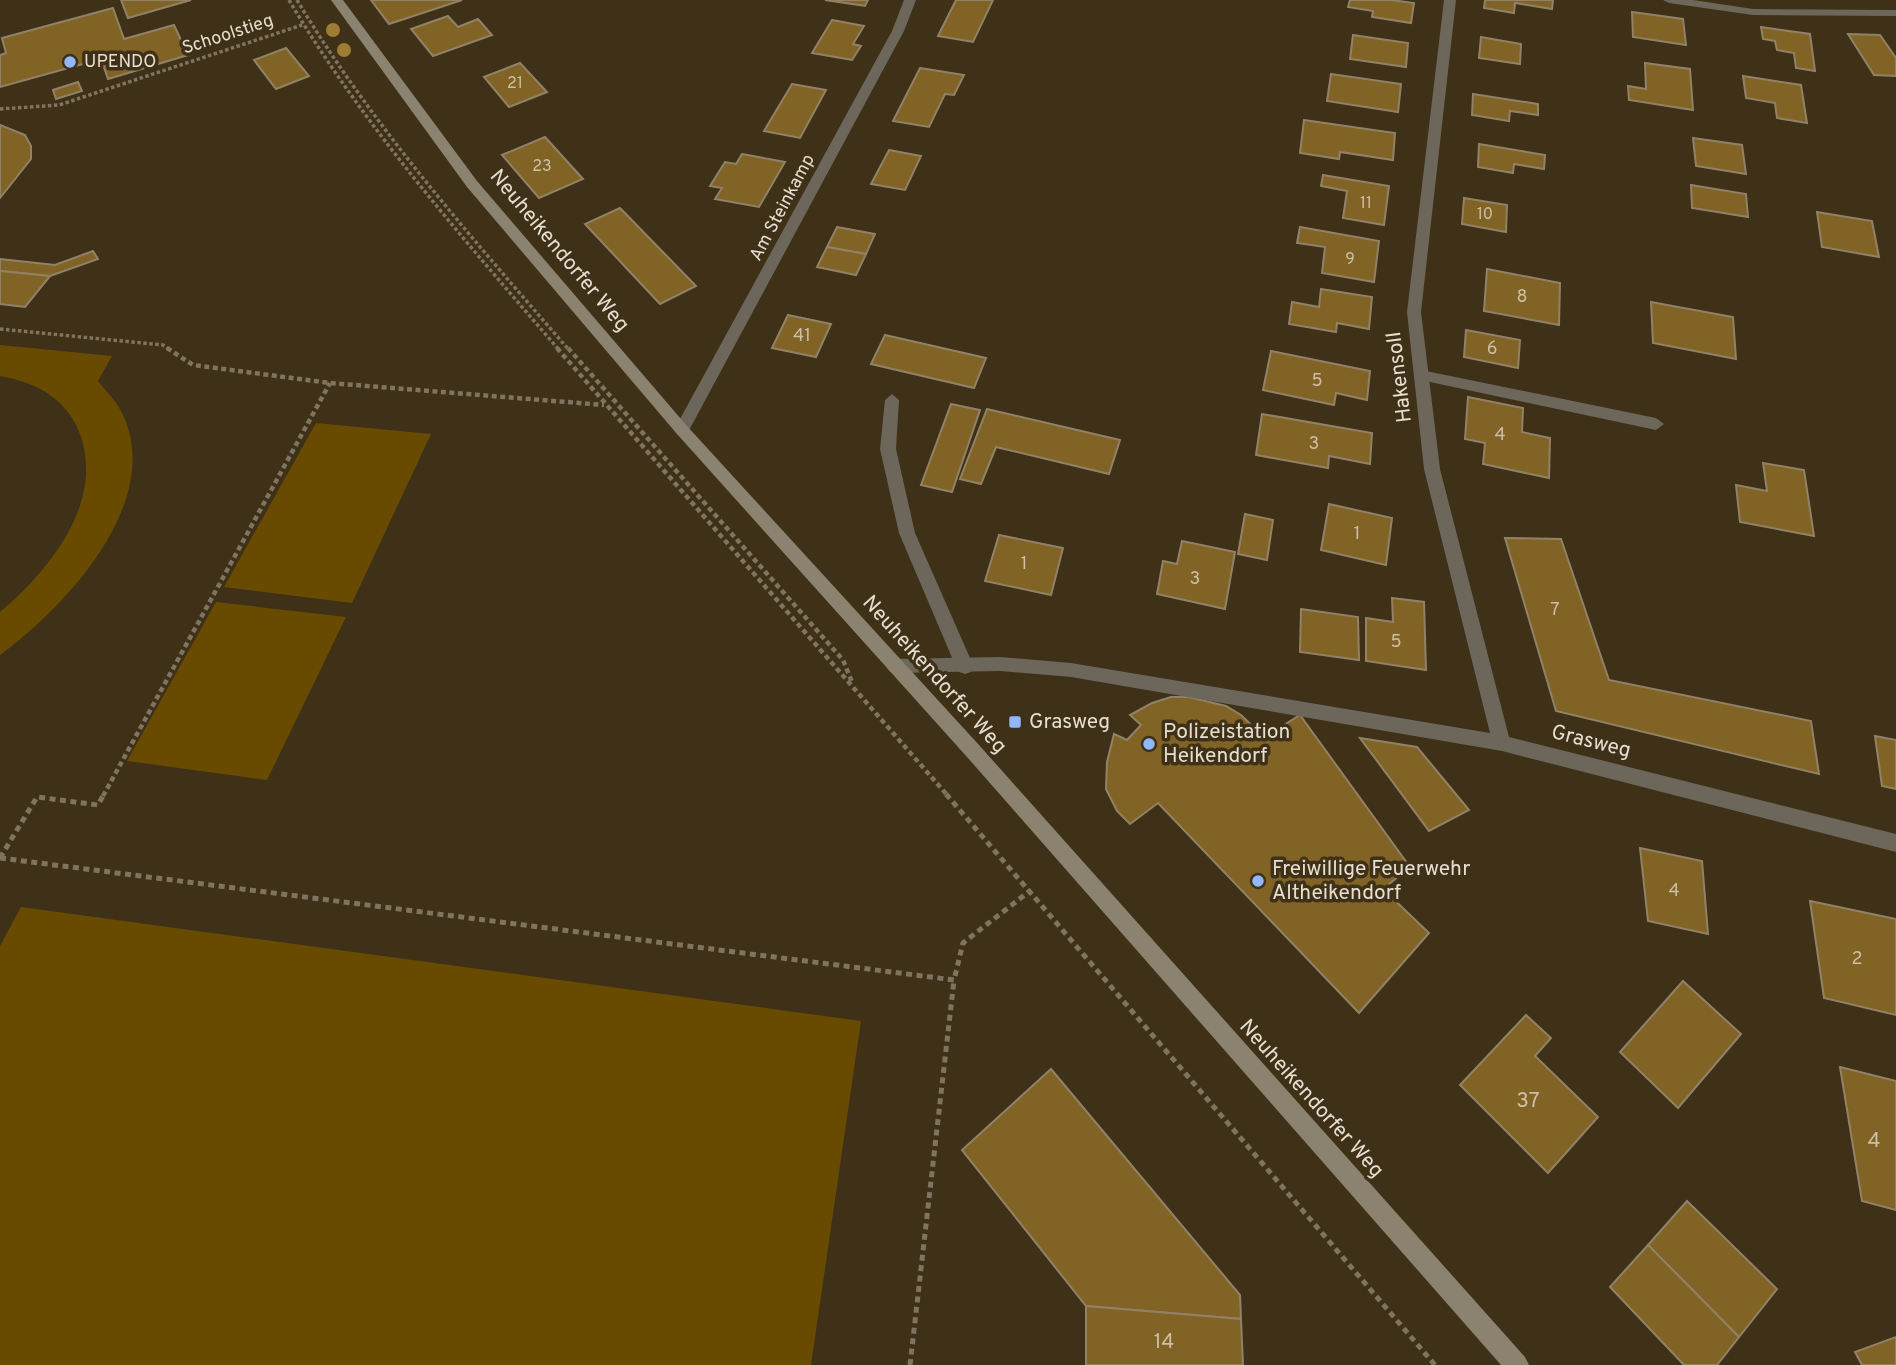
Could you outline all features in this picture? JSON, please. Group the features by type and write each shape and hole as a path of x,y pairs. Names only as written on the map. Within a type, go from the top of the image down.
{"street":[{"name":"Neuheikendorfer Weg","path":"337,0 472,184 682,430 1517,1365"},
{"name":"Am Steinkamp","path":"682,430 898,31 911,0"},
{"name":"Hakensoll","path":"1450,0 1414,304 1432,469 1502,743"},
{"path":"1669,0 1754,12 1896,13"},
{"path":"1421,375 1656,424"},
{"path":"892,400 888,449 908,533 965,667"},
{"name":"Grasweg","path":"895,666 965,667 1000,664 1071,670 1502,743 1896,843"}],"path":[{"path":"289,0 302,25 372,125 433,203 605,405 1031,890 1435,1365"},
{"name":"Schoolstieg","path":"0,109 59,105 302,25"},
{"path":"0,329 163,345 193,365 330,383 605,405"},
{"path":"330,383 98,805 37,797 0,858 954,980"},
{"path":"910,1365 954,980 964,943 1031,890"}],"shaded area":[{"path":"0,345 112,356 98,381 123,415 132,449 130,483 119,517 101,550 78,582 52,610 0,655 0,612 38,575 70,530 86,479 85,453 71,416 55,398 35,386 0,376"},
{"path":"316,423 431,434 352,603 224,587"},
{"path":"216,602 346,617 267,780 127,761"},
{"path":"21,907 861,1021 811,1365 0,1365 0,946"}],"building":[{"path":"121,0 191,0 128,18"},
{"path":"371,0 462,0 389,24"},
{"path":"825,0 868,0 865,6"},
{"path":"956,0 993,0 973,42 938,36"},
{"path":"1350,0 1414,3 1411,23 1372,17 1373,11 1348,7"},
{"path":"1485,0 1553,0 1552,9 1515,3 1514,13 1484,8"},
{"path":"113,8 124,39 174,25 188,55 108,79 101,59 0,87 0,55 6,53 2,38"},
{"path":"1632,12 1683,19 1686,45 1633,37"},
{"path":"448,16 458,27 478,19 492,35 433,56 411,29"},
{"path":"832,20 864,26 853,44 861,46 852,60 812,53"},
{"path":"1761,27 1810,34 1815,71 1796,68 1794,53 1777,50 1775,41 1763,39"},
{"path":"1848,34 1880,35 1896,58 1896,76 1874,75"},
{"path":"1353,35 1408,43 1406,67 1350,59"},
{"path":"1481,37 1521,44 1520,64 1479,58"},
{"path":"286,48 309,76 276,89 254,60"},
{"path":"520,63 547,92 509,107 484,77"},
{"path":"1645,63 1690,69 1693,110 1629,100 1628,86 1646,89"},
{"path":"920,68 964,75 954,95 945,94 929,127 893,121"},
{"path":"1331,74 1401,84 1398,112 1327,101"},
{"path":"1743,76 1801,85 1807,123 1777,118 1775,103 1746,98"},
{"path":"78,82 82,91 56,99 53,90"},
{"path":"792,84 826,90 800,138 764,131"},
{"path":"1473,94 1538,104 1538,115 1510,111 1509,121 1472,115"},
{"path":"1304,120 1395,133 1393,160 1340,152 1339,159 1300,153"},
{"path":"0,125 25,135 31,146 31,159 0,198"},
{"path":"545,137 583,179 539,198 502,155"},
{"path":"1693,138 1742,145 1746,174 1696,166"},
{"path":"1479,144 1545,155 1544,169 1514,164 1513,173 1478,167"},
{"path":"889,150 921,156 905,190 871,184"},
{"path":"742,154 785,162 759,207 715,199 722,188 710,186 725,162 736,164"},
{"path":"1323,175 1389,186 1384,225 1343,218 1347,191 1321,186"},
{"path":"1691,185 1746,194 1748,217 1692,208"},
{"path":"1464,198 1507,205 1506,232 1462,224"},
{"path":"620,208 696,286 660,304 585,224"},
{"path":"1817,212 1872,221 1879,257 1822,247"},
{"path":"837,227 875,234 866,254 827,247"},
{"path":"1300,227 1379,241 1374,282 1322,273 1325,247 1297,243"},
{"path":"827,247 866,254 856,275 817,267"},
{"path":"93,251 98,259 50,276 0,271 0,259 55,265"},
{"path":"1487,269 1560,283 1559,325 1484,311"},
{"path":"0,271 50,276 25,307 0,304"},
{"path":"1321,289 1372,297 1369,329 1337,323 1336,332 1289,324 1292,302 1319,307"},
{"path":"1651,302 1733,317 1736,359 1653,343"},
{"path":"788,315 831,324 816,357 772,348"},
{"path":"1466,330 1520,340 1518,368 1464,357"},
{"path":"885,335 986,358 974,388 871,364"},
{"path":"1271,351 1370,371 1367,400 1336,393 1334,405 1263,390"},
{"path":"1468,397 1523,408 1522,432 1550,438 1549,478 1483,464 1485,443 1465,439"},
{"path":"951,404 980,410 952,492 921,485"},
{"path":"987,409 1120,440 1109,474 996,447 981,484 960,479"},
{"path":"1262,414 1372,433 1370,464 1329,456 1328,468 1256,455"},
{"path":"1763,463 1804,470 1814,536 1740,522 1736,485 1767,491"},
{"path":"1329,504 1392,518 1386,565 1321,550"},
{"path":"1245,514 1273,520 1267,560 1238,554"},
{"path":"999,535 1063,548 1051,595 985,581"},
{"path":"1505,538 1561,539 1609,680 1811,721 1819,774 1556,711"},
{"path":"1182,541 1235,552 1225,609 1157,594 1163,561 1177,564"},
{"path":"1392,598 1424,602 1426,670 1366,661 1366,618 1393,622"},
{"path":"1301,609 1358,617 1359,660 1300,652"},
{"path":"1171,697 1189,697 1226,706 1241,715 1264,737 1300,715 1410,867 1383,889 1429,933 1359,1013 1158,803 1130,824 1117,811 1106,789 1107,762 1114,734 1127,740 1141,725 1130,715 1152,703"},
{"path":"1875,736 1896,740 1896,789 1882,786"},
{"path":"1360,738 1417,747 1469,810 1429,831"},
{"path":"1640,848 1702,861 1708,934 1648,921"},
{"path":"1810,901 1896,919 1896,1015 1824,998"},
{"path":"1683,981 1741,1034 1678,1108 1620,1052"},
{"path":"1526,1015 1551,1038 1535,1056 1598,1117 1548,1173 1460,1085"},
{"path":"1840,1067 1896,1081 1896,1210 1862,1201"},
{"path":"1051,1069 1240,1295 1241,1319 1086,1306 962,1150"},
{"path":"1687,1201 1777,1289 1739,1337 1648,1245"},
{"path":"1648,1245 1739,1337 1717,1365 1684,1365 1610,1287"},
{"path":"1086,1306 1241,1319 1243,1365 1086,1365"},
{"path":"1896,1337 1896,1365 1862,1365 1855,1352"}],"place":[{"name":"UPENDO","path":"70,62"},
{"name":"Grasweg","path":"1015,722"},
{"name":"Polizeistation Heikendorf","path":"1149,744"},
{"name":"Freiwillige Feuerwehr Altheikendorf","path":"1258,881"}]}
